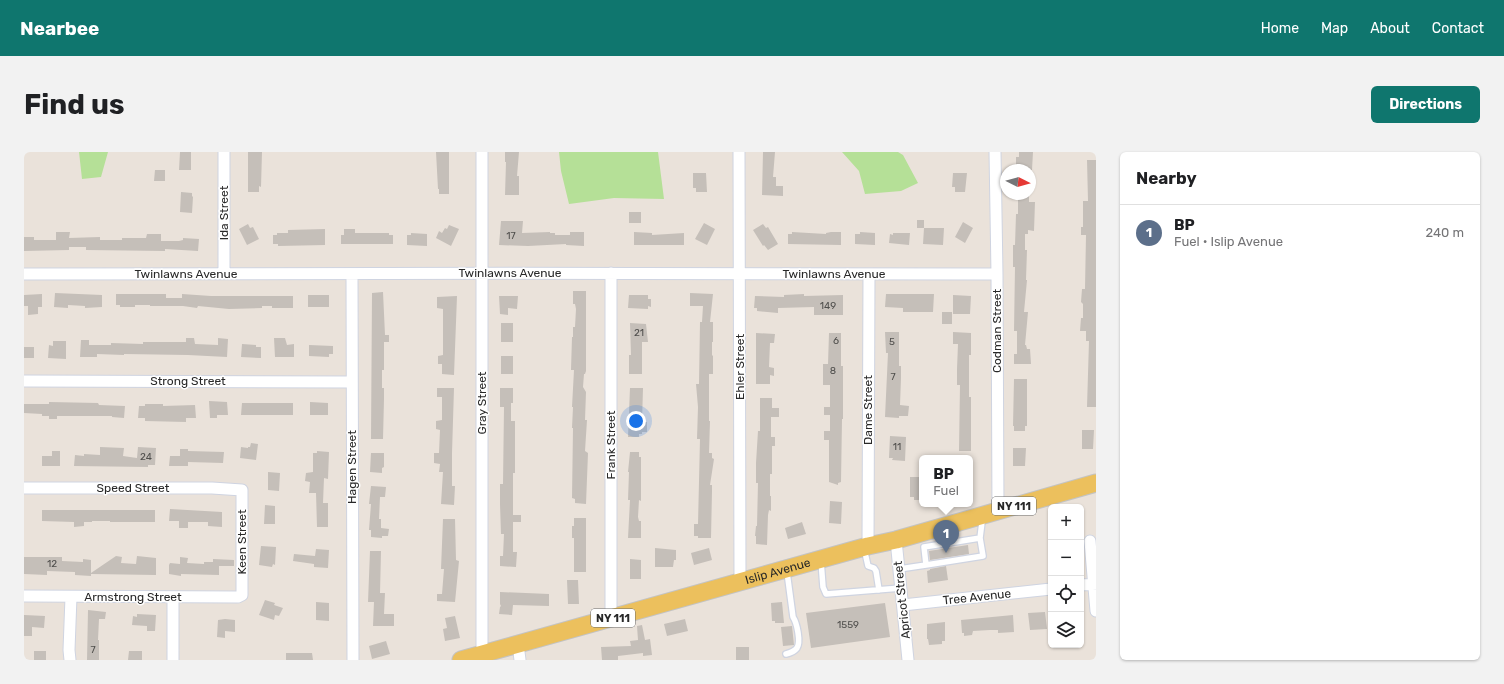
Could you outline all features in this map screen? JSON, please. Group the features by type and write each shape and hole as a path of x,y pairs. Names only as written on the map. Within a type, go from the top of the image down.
{"main road":[{"name":"Islip Avenue","path":"461,660 482,654 519,652 611,618 786,570 821,566 866,552 896,540 924,539 980,515 1096,483"}],"street":[{"name":"Ida Street","path":"224,152 224,274"},
{"name":"Gray Street","path":"482,152 482,654"},
{"name":"Ehler Street","path":"739,152 740,582"},
{"name":"Codman Street","path":"995,152 998,510"},
{"name":"Frank Street","path":"611,273 611,618"},
{"name":"Twinlawns Avenue","path":"24,274 997,274"},
{"name":"Hagen Street","path":"352,274 353,660"},
{"name":"Dame Street","path":"866,552 869,274"},
{"name":"Strong Street","path":"24,381 352,382"},
{"name":"Speed Street","path":"24,488 212,488 242,490"},
{"name":"Keen Street","path":"242,490 242,595"},
{"name":"Apricot Street","path":"896,540 908,660"},
{"path":"1090,541 1095,584 1096,611"},
{"path":"1084,585 1095,584"},
{"name":"Tree Avenue","path":"903,605 1048,589"},
{"name":"Armstrong Street","path":"24,596 238,597 242,595"},
{"path":"70,660 71,597"},
{"path":"173,597 173,660"}],"lane":[{"path":"899,569 926,565 936,561 948,559 983,556 980,538 982,522 980,515"},
{"path":"924,539 934,547 980,538"},
{"path":"924,539 926,565"},
{"path":"866,552 870,568 874,568 876,571 879,590"},
{"path":"821,566 824,592 826,594 901,588"},
{"path":"786,570 793,617 797,623 798,645 797,649 786,654"}],"green space":[{"path":"79,152 108,152 101,177 82,179"},
{"path":"559,152 658,152 664,199 614,198 569,204 561,171"},
{"path":"842,152 898,152 903,155 918,183 901,191 865,194 859,171"}],"building":[{"path":"180,152 191,152 191,170 179,170"},
{"path":"248,152 262,152 261,187 259,186 259,192 248,192"},
{"path":"436,152 449,152 449,194 439,194"},
{"path":"505,152 519,152 517,176 519,176 519,195 505,195"},
{"path":"763,152 775,152 773,177 776,177 776,186 783,186 783,196 762,195"},
{"path":"1019,152 1033,152 1032,164 1016,164 1016,157 1019,157"},
{"path":"1087,160 1096,160 1096,407 1087,407 1089,341 1086,341 1086,331 1080,331 1081,318 1083,318 1083,304 1081,302 1082,289 1085,289 1086,235 1081,235 1081,227 1083,227 1083,201 1088,201"},
{"path":"155,170 165,170 165,181 154,181"},
{"path":"693,173 706,173 707,192 696,192 696,188 693,188"},
{"path":"953,173 967,173 965,192 955,192 955,187 952,187"},
{"path":"181,192 192,193 192,213 180,212"},
{"path":"1018,200 1029,200 1029,202 1035,202 1034,231 1028,230 1028,234 1025,234 1025,250 1027,250 1027,280 1024,312 1028,312 1025,345 1027,349 1030,349 1031,364 1014,364 1014,354 1017,354 1017,331 1014,331 1015,267 1013,267 1013,245 1015,245 1016,214 1018,214"},
{"path":"629,212 641,212 641,223 629,223"},
{"path":"917,220 924,220 924,228 917,228"},
{"path":"501,221 523,221 522,233 550,232 555,233 555,235 570,235 570,232 584,232 584,246 566,244 528,246 499,245"},
{"path":"963,222 973,228 965,243 955,237"},
{"path":"704,223 715,229 707,245 695,239"},
{"path":"248,224 250,228 253,227 259,239 247,245 239,229"},
{"path":"763,224 766,228 768,227 778,244 768,250 764,245 763,246 753,230"},
{"path":"449,225 459,229 451,246 436,238 439,231 442,233"},
{"path":"924,228 944,228 943,245 923,244"},
{"path":"325,229 325,245 278,246 278,244 273,244 273,235 277,235 277,233 288,233 288,230"},
{"path":"344,229 355,229 355,233 389,233 389,235 393,235 393,244 341,244 341,235 344,235"},
{"path":"56,232 70,232 69,238 100,237 100,240 146,238 147,234 161,234 161,241 179,241 183,240 183,238 199,239 198,251 165,249 165,251 86,250 86,247 69,247 69,250 24,251 24,237 34,237 34,240 56,240"},
{"path":"634,232 652,233 652,235 684,233 684,245 634,245"},
{"path":"792,232 826,234 831,232 841,232 841,245 788,244 788,234 792,234"},
{"path":"860,232 875,233 875,245 855,244 855,234 860,234"},
{"path":"411,233 427,234 427,246 407,245 407,235 411,235"},
{"path":"893,233 910,233 909,245 889,243 890,234 893,235"},
{"path":"573,291 586,291 586,371 584,374 583,387 586,392 585,420 587,420 585,451 588,453 586,504 575,503 575,499 572,498 572,407 574,370 571,370 572,337 573,327 575,327 576,309 575,304 573,304"},
{"path":"383,292 385,335 389,335 389,342 384,342 384,370 382,370 382,388 384,388 383,439 371,439 372,293"},
{"path":"55,293 102,295 102,307 85,308 85,306 68,305 68,308 54,307"},
{"path":"690,293 713,294 710,322 713,322 713,374 709,374 709,453 712,453 712,458 714,459 710,485 712,485 711,538 698,538 698,536 694,536 694,524 698,524 700,439 697,439 698,407 696,384 699,384 700,322 702,322 703,306 690,306"},
{"path":"42,294 42,307 38,307 38,314 28,315 28,306 24,306 24,295"},
{"path":"116,294 166,294 166,298 182,298 182,294 211,296 293,296 293,308 272,308 272,306 262,306 262,308 229,309 198,306 197,308 150,305 120,307 120,305 116,305"},
{"path":"804,294 804,296 843,295 843,315 814,315 814,307 778,308 778,313 757,311 757,308 754,308 755,296 784,297 784,295"},
{"path":"886,294 934,294 933,312 903,312 903,308 885,307"},
{"path":"308,295 329,295 329,307 308,307"},
{"path":"629,295 648,295 648,299 651,299 651,307 648,306 648,309 628,308"},
{"path":"953,295 971,296 970,314 953,314"},
{"path":"457,296 454,375 442,374 442,364 438,364 438,356 443,355 443,309 437,308 437,297"},
{"path":"499,296 518,296 517,309 508,308 508,315 500,314"},
{"path":"942,312 952,312 952,324 942,324"},
{"path":"501,323 513,323 513,342 501,342"},
{"path":"630,323 646,324 648,342 642,342 642,374 629,374 629,355 631,355"},
{"path":"885,332 899,332 899,366 901,366 900,405 909,406 908,416 899,416 899,418 885,417 888,353 886,353"},
{"path":"953,332 971,333 971,355 969,355 969,397 971,397 971,451 959,451 960,385 957,385 958,344 953,344"},
{"path":"756,333 775,334 774,343 770,343 769,367 774,368 774,376 770,375 770,384 756,384"},
{"path":"829,333 841,333 841,366 843,366 841,482 838,483 838,485 829,482 829,440 824,440 824,431 830,431 830,415 824,415 824,407 830,407 830,385 823,385 823,364 828,364"},
{"path":"186,338 194,338 195,344 218,345 218,338 228,339 227,357 97,354 97,357 80,357 81,340 89,340 89,345 111,345 111,343 143,344 143,342 186,342"},
{"path":"274,338 285,338 287,345 294,344 294,357 275,357"},
{"path":"53,341 66,341 66,359 48,358 49,345 53,346"},
{"path":"242,344 261,347 261,358 241,357"},
{"path":"309,345 333,346 333,354 329,354 329,357 309,356"},
{"path":"24,347 34,347 34,358 24,358"},
{"path":"501,356 513,356 513,374 501,374"},
{"path":"1014,379 1027,379 1027,426 1025,426 1025,431 1014,431"},
{"path":"437,388 454,388 452,486 455,486 454,505 441,504 443,472 439,472 440,464 434,463 434,453 439,453 440,430 436,429 436,421 442,420 442,397 437,397"},
{"path":"500,388 513,388 511,421 515,421 515,473 513,473 513,515 521,515 521,522 513,522 513,552 517,552 516,567 500,566 500,556 503,556 504,534 501,534 500,484 503,484 504,407 500,407"},
{"path":"630,388 643,388 642,422 647,422 647,432 642,432 642,434 639,434 639,437 628,437"},
{"path":"760,398 772,398 772,408 779,408 779,417 771,417 771,437 775,437 775,446 772,446 772,474 770,474 771,511 769,510 768,515 767,545 756,544 755,536 757,526 758,483 756,483 756,463 758,431 760,431"},
{"path":"209,401 227,402 228,415 217,415 217,418 210,418"},
{"path":"49,402 98,403 99,405 125,406 124,418 112,416 57,416 57,419 49,419 49,416 42,416 42,414 24,413 24,404 49,404"},
{"path":"310,402 328,403 328,415 310,415"},
{"path":"242,403 293,403 293,415 241,415"},
{"path":"145,404 163,404 163,406 195,405 196,418 186,418 186,422 145,421 145,418 138,418 139,406 145,406"},
{"path":"1082,430 1094,430 1093,449 1082,449"},
{"path":"890,436 906,437 905,461 892,460 893,458 889,458"},
{"path":"251,443 258,444 256,460 240,458 241,447 248,448 250,447"},
{"path":"100,447 124,448 123,456 137,458 138,447 156,448 155,465 148,465 148,467 74,466 75,455 100,455"},
{"path":"1013,448 1026,448 1025,466 1013,466"},
{"path":"180,449 188,449 188,451 224,452 223,463 188,462 188,466 169,466 170,456 180,456"},
{"path":"52,451 60,451 60,466 42,466 42,456 52,456"},
{"path":"317,451 329,452 328,479 324,478 323,503 328,503 328,527 317,527 316,493 309,493 310,482 305,481 306,473 313,472 313,453 317,453"},
{"path":"630,452 639,452 639,457 641,457 641,501 639,500 638,517 639,521 641,521 641,538 628,538 630,500 628,500 628,472"},
{"path":"371,453 384,453 384,467 382,468 382,473 370,472"},
{"path":"268,472 280,473 279,491 268,490"},
{"path":"910,477 919,477 919,500 914,500 914,497 910,497"},
{"path":"371,486 386,487 385,497 380,497 379,519 381,519 381,528 389,529 388,536 382,536 382,538 371,537 371,530 369,530"},
{"path":"830,501 842,502 841,524 829,523"},
{"path":"265,505 275,506 275,524 264,524"},
{"path":"170,509 222,512 222,527 208,526 208,522 188,522 188,528 179,528 179,521 169,521"},
{"path":"42,510 155,510 155,522 92,521 84,522 84,526 74,527 74,522 42,521"},
{"path":"574,518 586,518 586,572 574,572 574,538 572,538 572,526 574,526"},
{"path":"443,519 455,519 456,560 459,561 455,602 437,601 437,594 442,594 444,569 441,569"},
{"path":"802,522 806,534 788,539 785,528"},
{"path":"968,545 969,554 930,560 929,551"},
{"path":"261,546 276,547 275,565 273,564 272,567 259,565"},
{"path":"655,548 676,550 676,560 674,560 673,567 655,567"},
{"path":"709,548 712,560 694,565 691,553"},
{"path":"316,549 329,550 328,568 314,567 314,564 293,561 294,554 315,556"},
{"path":"370,551 381,551 380,593 385,593 384,614 394,614 394,626 373,626 374,602 368,602"},
{"path":"116,556 122,557 121,563 136,564 137,556 156,558 156,575 91,574 91,576 75,575 75,572 47,571 47,575 24,574 24,557 62,557 62,561 83,562 83,559 91,560 91,573"},
{"path":"180,557 188,558 187,563 204,564 204,562 213,562 213,559 234,560 234,566 219,566 219,575 181,574 181,576 169,574 170,563 180,564"},
{"path":"630,559 641,560 641,579 630,579"},
{"path":"946,566 948,580 928,583 927,571"},
{"path":"567,580 578,580 579,604 568,604"},
{"path":"500,592 549,594 549,606 513,605 512,615 499,614 501,606"},
{"path":"265,600 275,603 274,605 283,608 279,616 275,615 274,620 259,615"},
{"path":"316,602 329,603 329,621 316,620"},
{"path":"782,602 784,623 775,623 775,621 772,621 771,603"},
{"path":"885,603 890,637 811,648 806,613"},
{"path":"88,610 106,612 105,619 99,619 99,660 87,660"},
{"path":"1045,612 1047,629 1030,630 1028,613"},
{"path":"137,614 156,615 155,631 147,631 147,626 132,625 133,616 137,617"},
{"path":"24,615 45,616 44,628 32,627 32,636 24,636"},
{"path":"1013,615 1014,632 998,633 998,630 973,631 972,635 964,636 964,633 962,633 961,620"},
{"path":"455,616 460,638 445,641 443,629 447,628 445,618"},
{"path":"685,619 688,631 667,636 664,624"},
{"path":"218,620 235,620 235,632 225,631 225,638 217,637"},
{"path":"945,622 945,641 942,641 942,644 929,645 927,639 927,624"},
{"path":"642,625 645,640 650,639 652,655 643,656 643,653 618,656 618,660 602,660 601,647 631,646 630,641 638,640 637,626"},
{"path":"792,626 794,645 783,646 781,627"},
{"path":"386,641 390,654 372,659 369,646"},
{"path":"736,647 749,647 749,660 736,660"},
{"path":"34,651 46,651 46,660 34,660"},
{"path":"129,651 142,651 142,660 128,660"},
{"path":"286,653 312,653 313,660 286,660"}],"place":[{"name":"BP","path":"946,553"}]}
